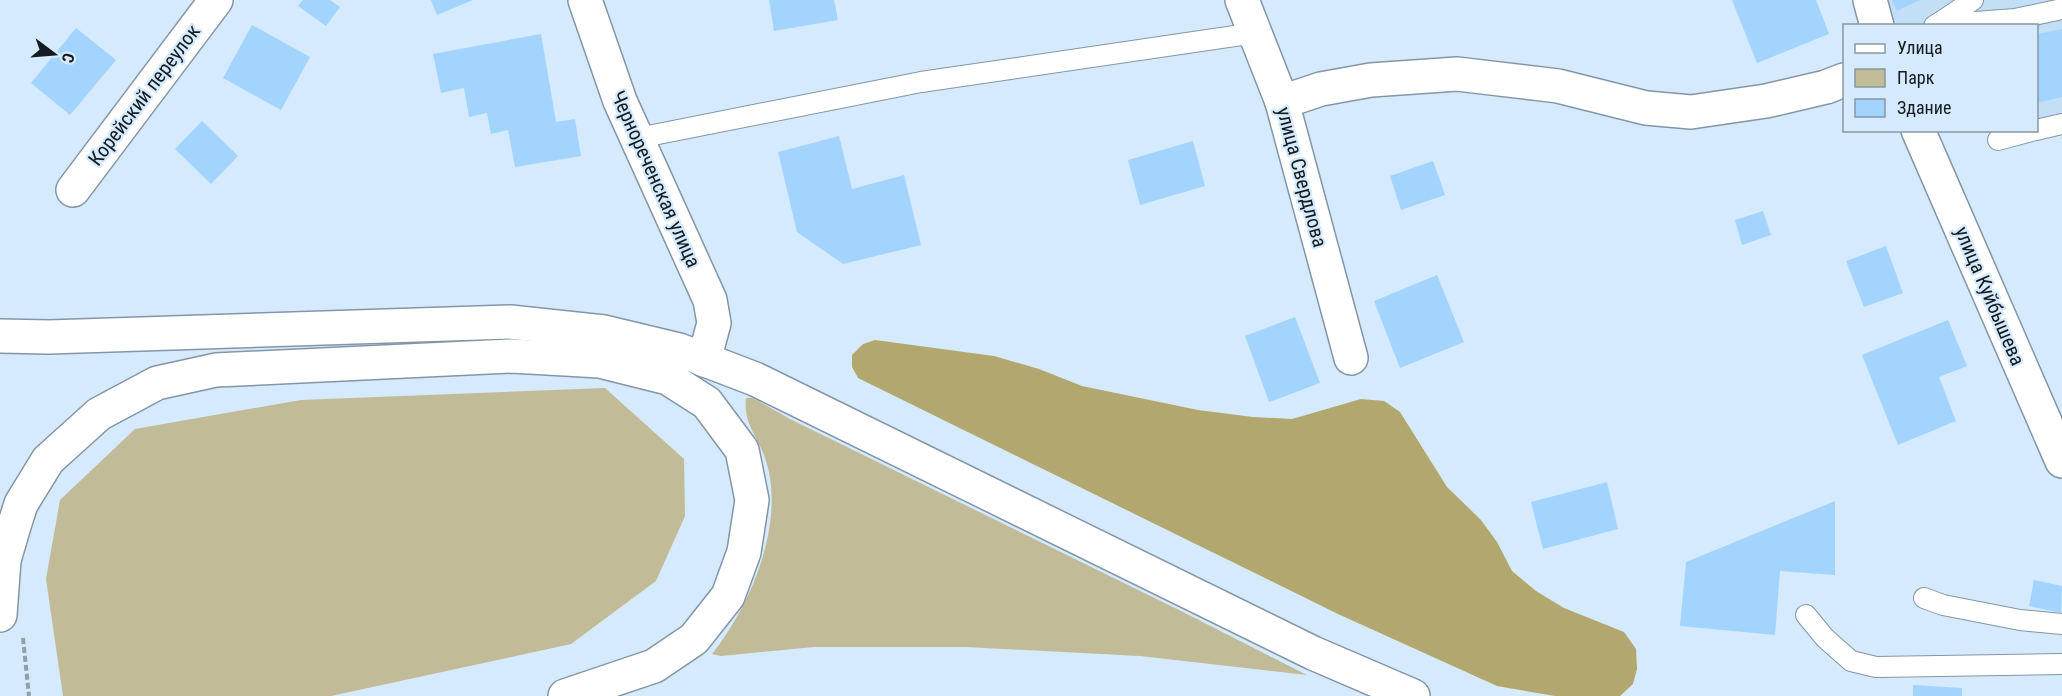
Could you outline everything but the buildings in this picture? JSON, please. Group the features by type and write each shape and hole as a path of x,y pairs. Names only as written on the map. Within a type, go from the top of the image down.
{"main road":[{"name":"Корейский переулок","path":"73,190 216,0"},
{"name":"Чернореченская улица","path":"585,0 620,101 710,300 714,323 704,360"},
{"name":"улица Свердлова","path":"1242,0 1282,102 1352,358"},
{"path":"1870,0 1876,24"},
{"path":"1282,102 1321,89 1371,80 1457,74 1558,86 1646,108 1691,112 1766,101 1843,81"},
{"name":"улица Куйбышева","path":"1919,132 2055,424 2062,461"},
{"path":"0,336 49,337 510,322 604,332 679,350 755,380 1313,653 1413,696"},
{"path":"0,615 4,560 14,526 21,504 48,460 99,414 157,383 216,370 512,356 600,361 668,378 707,403 742,450 752,500 744,552 728,596 694,639 654,666 565,696"}],"lane":[{"path":"1938,23 1973,0"},
{"path":"1938,23 2015,19 2062,9"},
{"path":"638,138 921,82 1255,33"},
{"path":"2038,130 2062,124"},
{"path":"1998,140 2028,132"},
{"path":"1924,598 1943,605 2028,621 2062,624"},
{"path":"1806,615 1845,657 1851,661 1876,667 2062,664"}],"shaded area":[{"path":"1881,0 2062,0 2062,120 2038,124 2038,24 1896,24"},
{"path":"875,340 994,356 1039,369 1082,386 1198,410 1253,417 1292,419 1361,399 1384,401 1400,412 1447,487 1481,520 1497,542 1512,571 1536,591 1564,608 1624,632 1636,649 1637,669 1633,684 1620,696 1555,696 1497,686 1338,614 858,378 852,367 852,355 863,344"}],"green space":[{"path":"605,388 684,459 685,516 656,581 571,644 331,696 63,696 46,579 60,500 135,429 301,400"},
{"path":"746,398 753,398 790,419 1307,675 1140,656 966,647 814,647 721,656 712,654 740,612 752,587 768,535 771,482 765,458 749,423"}]}
